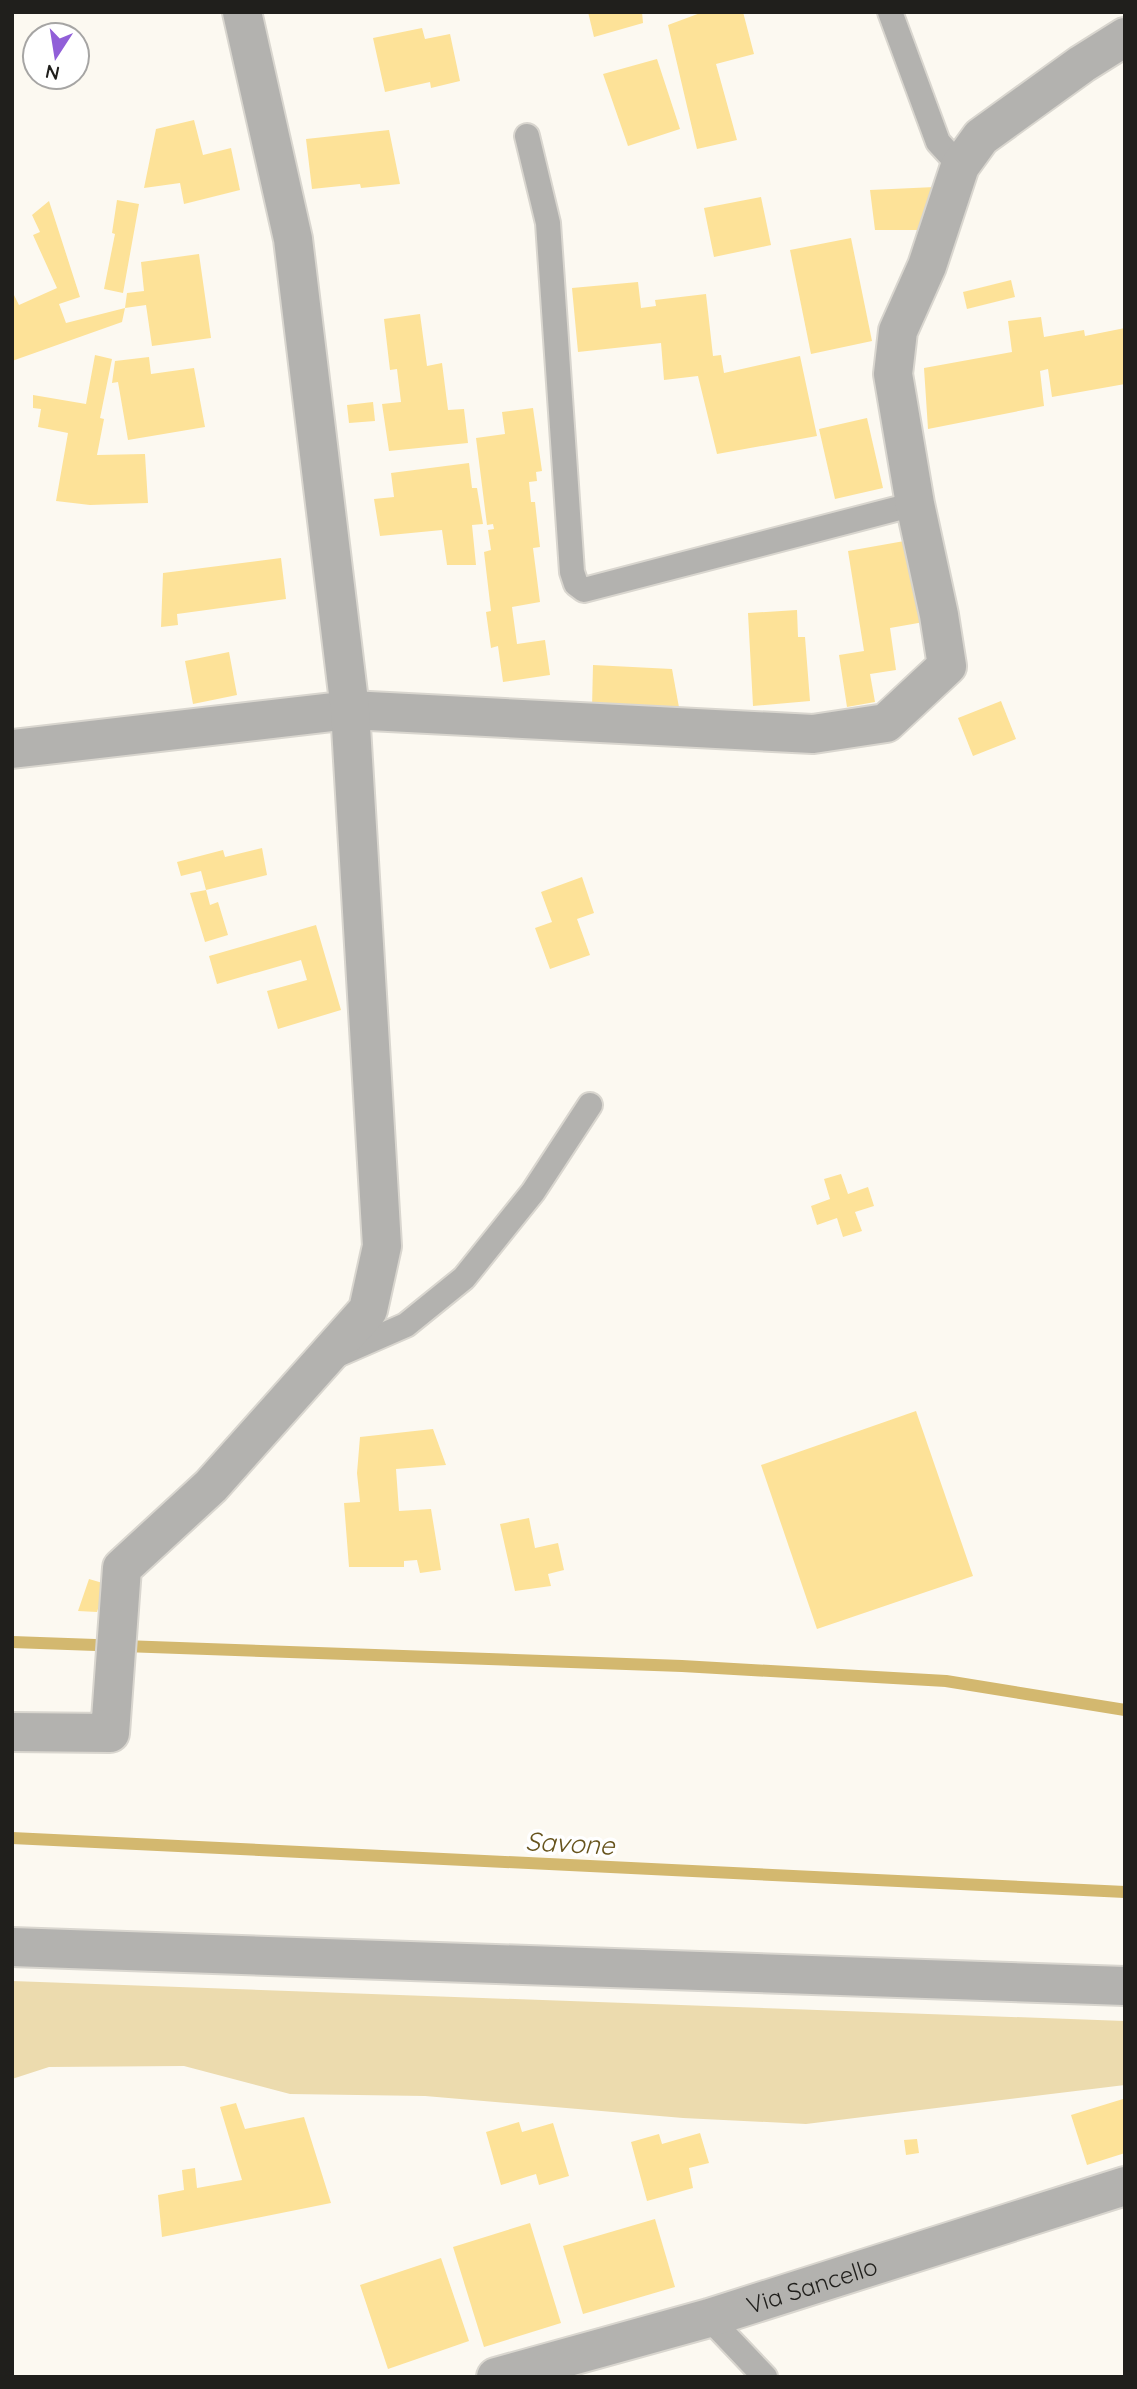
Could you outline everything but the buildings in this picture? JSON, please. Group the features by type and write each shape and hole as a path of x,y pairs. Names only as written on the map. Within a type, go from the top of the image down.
{"street":[{"path":"12,1732 110,1733 122,1568 211,1486 368,1310 382,1246 350,710 293,239 242,12"},
{"path":"12,749 350,710 813,734 886,723 947,666 893,374 898,331 927,266 960,166 981,136 1082,64 1125,37"},
{"path":"12,1947 1125,1986"},
{"name":"Via Sancello","path":"496,2377 709,2318 1125,2186"}],"lane":[{"path":"890,12 939,142 960,166"},
{"path":"527,136 548,223 572,572 576,584 584,590 915,504"},
{"path":"322,1362 406,1325 464,1278 533,1192 590,1105"},
{"path":"709,2318 765,2377"}],"shaded area":[{"path":"12,1981 1125,2021 1125,2085 806,2124 683,2118 425,2096 290,2094 184,2066 49,2067 12,2079"}],"waterway":[{"path":"12,1642 682,1666 946,1681 1125,1710"},
{"name":"Savone","path":"12,1838 1125,1892"}]}
